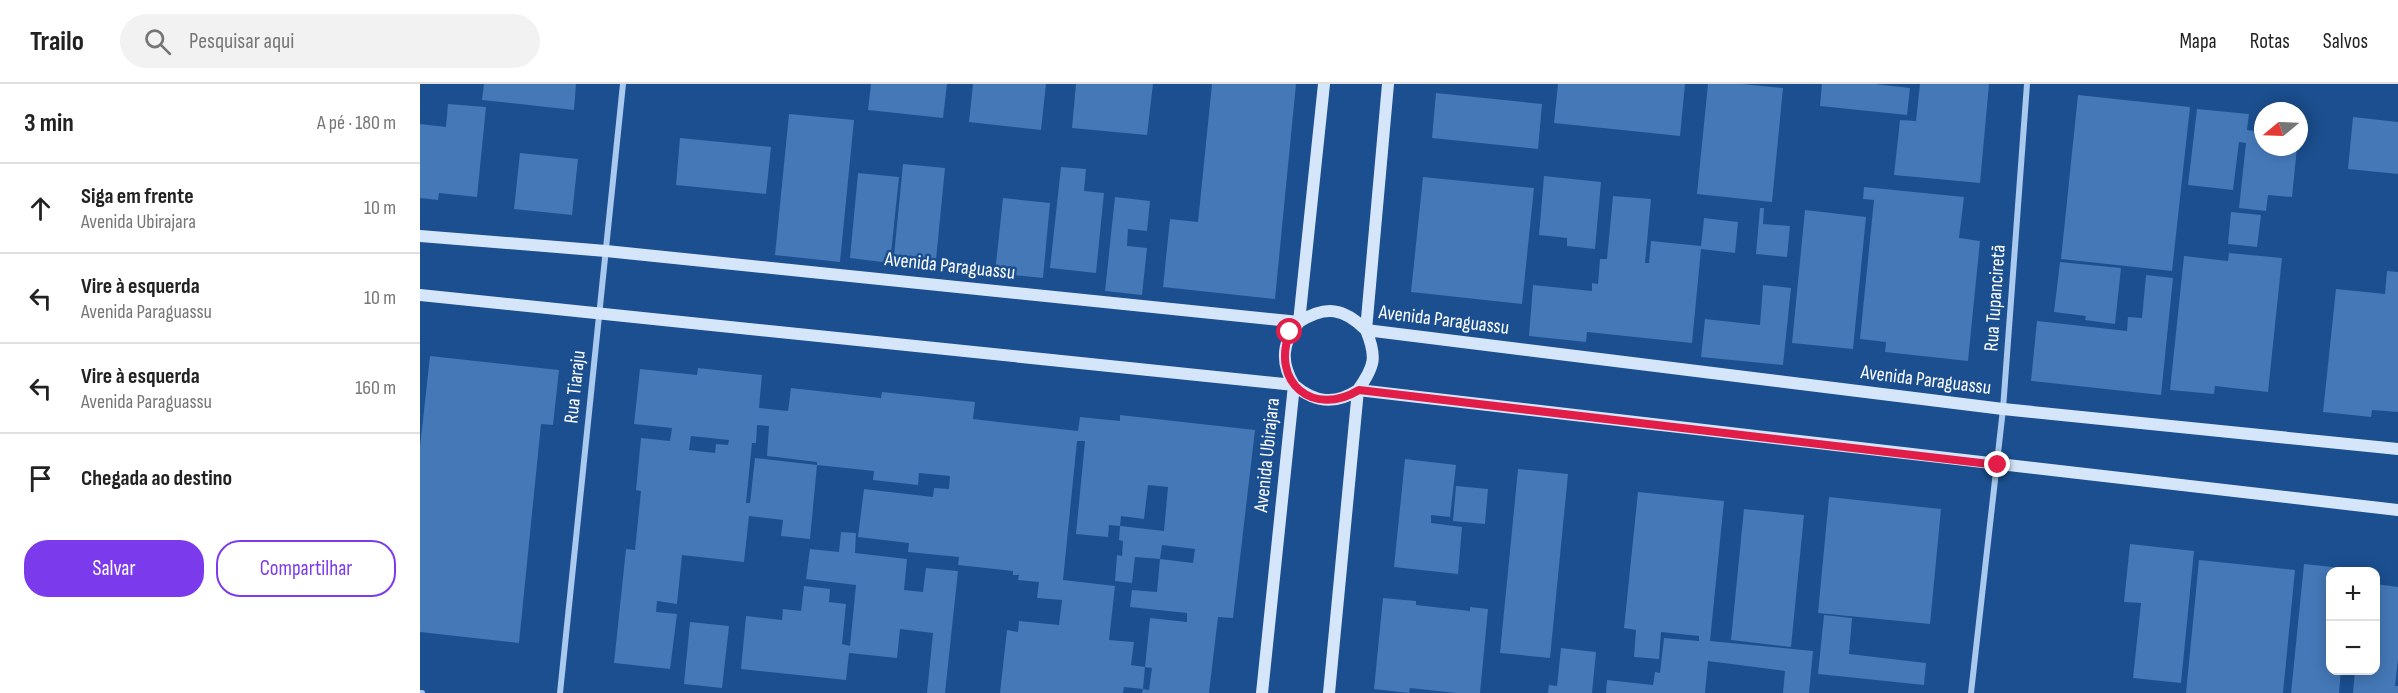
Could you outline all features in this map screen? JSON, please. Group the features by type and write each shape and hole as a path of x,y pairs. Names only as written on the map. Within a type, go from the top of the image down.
{"main road":[{"name":"Avenida Ubirajara","path":"1262,693 1294,385 1287,373 1284,359 1285,345 1290,332 1299,322 1324,84"},
{"path":"420,295 1294,385 1305,394 1325,401 1346,398 1359,390 1371,372 1374,350 1366,330 1388,84"},
{"name":"Avenida Paraguassu","path":"420,236 606,251 1299,322 1312,314 1327,310 1342,312 1355,319 1366,330 2003,409 2398,449"},
{"path":"1359,390 2398,510"},
{"path":"1329,693 1359,390"}],"street":[{"name":"Rua Tiaraju","path":"560,693 623,84"},
{"name":"Rua Tupanciretã","path":"1971,693 1998,465 2027,84"}],"building":[{"path":"484,84 576,84 574,110 482,100"},
{"path":"871,84 947,84 943,118 868,110"},
{"path":"973,84 1046,84 1041,130 969,122"},
{"path":"1076,84 1153,84 1147,135 1072,128"},
{"path":"1212,84 1296,84 1275,299 1163,287 1170,219 1198,222"},
{"path":"1558,84 1685,84 1680,136 1554,123"},
{"path":"1708,84 1742,84 1783,88 1772,202 1697,194"},
{"path":"1822,84 1875,84 1910,88 1907,115 1820,106"},
{"path":"1920,84 1989,84 1980,183 1894,175 1900,120 1916,121"},
{"path":"1436,93 1542,104 1538,149 1432,138"},
{"path":"2078,95 2190,107 2172,271 2061,259"},
{"path":"448,104 486,107 477,197 439,193 438,200 420,198 420,124 446,127"},
{"path":"2197,109 2249,114 2247,130 2254,131 2254,156 2296,156 2292,197 2268,195 2266,211 2239,208 2246,143 2239,142 2233,190 2188,185"},
{"path":"789,114 854,120 840,262 775,255"},
{"path":"2353,117 2398,122 2398,174 2348,169"},
{"path":"680,138 771,147 766,194 676,185"},
{"path":"520,153 578,159 572,215 514,209"},
{"path":"903,164 945,168 935,270 893,266"},
{"path":"1061,167 1086,169 1084,191 1104,193 1096,273 1050,268"},
{"path":"858,173 899,177 890,263 850,258"},
{"path":"1544,176 1601,182 1595,249 1567,246 1567,238 1539,235"},
{"path":"1423,177 1534,188 1522,304 1411,292"},
{"path":"1864,187 1964,197 1959,238 1980,241 1968,361 1885,352 1886,342 1860,339 1874,200 1863,199"},
{"path":"1613,196 1651,199 1645,263 1649,263 1651,241 1701,246 1704,218 1738,222 1735,253 1701,249 1692,343 1587,332 1586,342 1529,336 1533,285 1592,291 1592,283 1598,284 1600,259 1607,259"},
{"path":"1115,197 1150,201 1147,231 1128,229 1127,246 1147,248 1142,295 1105,291"},
{"path":"1003,198 1050,203 1043,278 995,273"},
{"path":"1760,208 1764,208 1763,224 1790,226 1787,257 1756,254"},
{"path":"1805,210 1866,217 1853,349 1792,343"},
{"path":"2231,212 2261,215 2257,247 2228,244"},
{"path":"2229,253 2282,258 2268,392 2215,386 2214,394 2170,390 2184,256 2228,261"},
{"path":"2060,262 2121,268 2115,324 2085,320 2086,316 2054,312"},
{"path":"2387,271 2398,272 2398,412 2372,410 2371,417 2323,412 2336,289 2385,294"},
{"path":"2146,275 2173,278 2161,395 2031,381 2037,321 2127,331 2128,317 2142,318"},
{"path":"1763,285 1791,288 1783,365 1701,357 1705,319 1760,325"},
{"path":"430,356 559,370 553,425 541,424 519,643 420,632 420,447"},
{"path":"698,368 762,375 759,408 788,411 791,388 881,398 882,392 975,402 973,419 1078,431 1080,417 1120,421 1120,415 1255,430 1233,618 1218,617 1209,693 1142,693 1143,689 1124,687 1123,693 1000,693 1007,630 1018,632 1019,621 1059,625 1062,600 1037,598 1039,582 1018,580 1019,575 1013,575 1013,571 958,565 959,557 908,552 909,543 858,537 864,489 933,497 934,488 949,489 950,476 919,473 918,485 873,480 874,471 817,465 810,539 781,536 783,520 749,516 744,562 682,555 677,604 657,601 656,612 677,614 670,669 614,663 626,549 635,550 641,491 636,490 641,438 670,441 672,428 634,424 640,369 697,375","holes":["757,425 769,426 767,456 817,462 817,465 755,458 750,503 746,503 752,443 756,443","691,436 729,440 728,445 716,444 715,453 689,450","1077,441 1085,441 1076,534 1108,537 1109,525 1120,526 1119,540 1123,541 1122,556 1117,555 1115,581 1132,583 1135,557 1160,559 1157,592 1132,590 1130,607 1187,613 1187,622 1150,618 1145,667 1131,665 1134,642 1109,640 1115,586 1063,580","1148,485 1168,487 1164,531 1120,526 1121,516 1144,519","1162,545 1195,549 1193,563 1160,559","1145,667 1152,668 1149,690 1143,689"]},
{"path":"1405,459 1456,465 1450,517 1431,515 1431,523 1462,527 1458,574 1394,567"},
{"path":"1518,469 1568,474 1550,658 1500,653"},
{"path":"1456,486 1488,489 1485,524 1453,521"},
{"path":"1638,492 1724,501 1710,641 1813,651 1809,693 1783,693 1785,671 1708,661 1705,693 1606,693 1607,680 1653,685 1655,672 1660,673 1664,638 1699,641 1699,636 1661,632 1659,659 1634,657 1636,630 1624,628"},
{"path":"1829,497 1941,509 1930,624 1818,613"},
{"path":"1744,509 1804,515 1791,647 1731,640"},
{"path":"841,532 856,533 855,553 907,559 904,590 923,592 926,568 958,571 945,693 927,693 933,633 900,629 897,658 849,653 846,680 741,669 746,616 782,620 783,609 801,611 804,586 830,589 829,602 846,604 842,644 850,646 856,585 806,579 810,549 839,552"},
{"path":"2130,544 2194,551 2181,683 2133,678 2141,603 2124,602"},
{"path":"2199,560 2295,570 2283,693 2186,693"},
{"path":"2304,564 2332,567 2326,567 2326,675 2341,675 2339,693 2291,693"},
{"path":"2380,585 2398,587 2398,659 2395,686 2398,686 2398,693 2353,693 2355,675 2380,675"},
{"path":"1383,598 1416,601 1416,605 1470,611 1470,607 1488,609 1480,693 1410,688 1409,693 1374,689"},
{"path":"1824,615 1852,618 1849,654 1926,663 1924,685 1818,674"},
{"path":"690,622 729,626 722,688 684,684"},
{"path":"1561,648 1596,652 1592,693 1548,693 1549,685 1557,686"}],"route":[{"path":"1290,332 1285,345 1284,359 1287,373 1294,385 1305,394 1318,400 1332,401 1346,398 1359,390 1998,465"}]}
